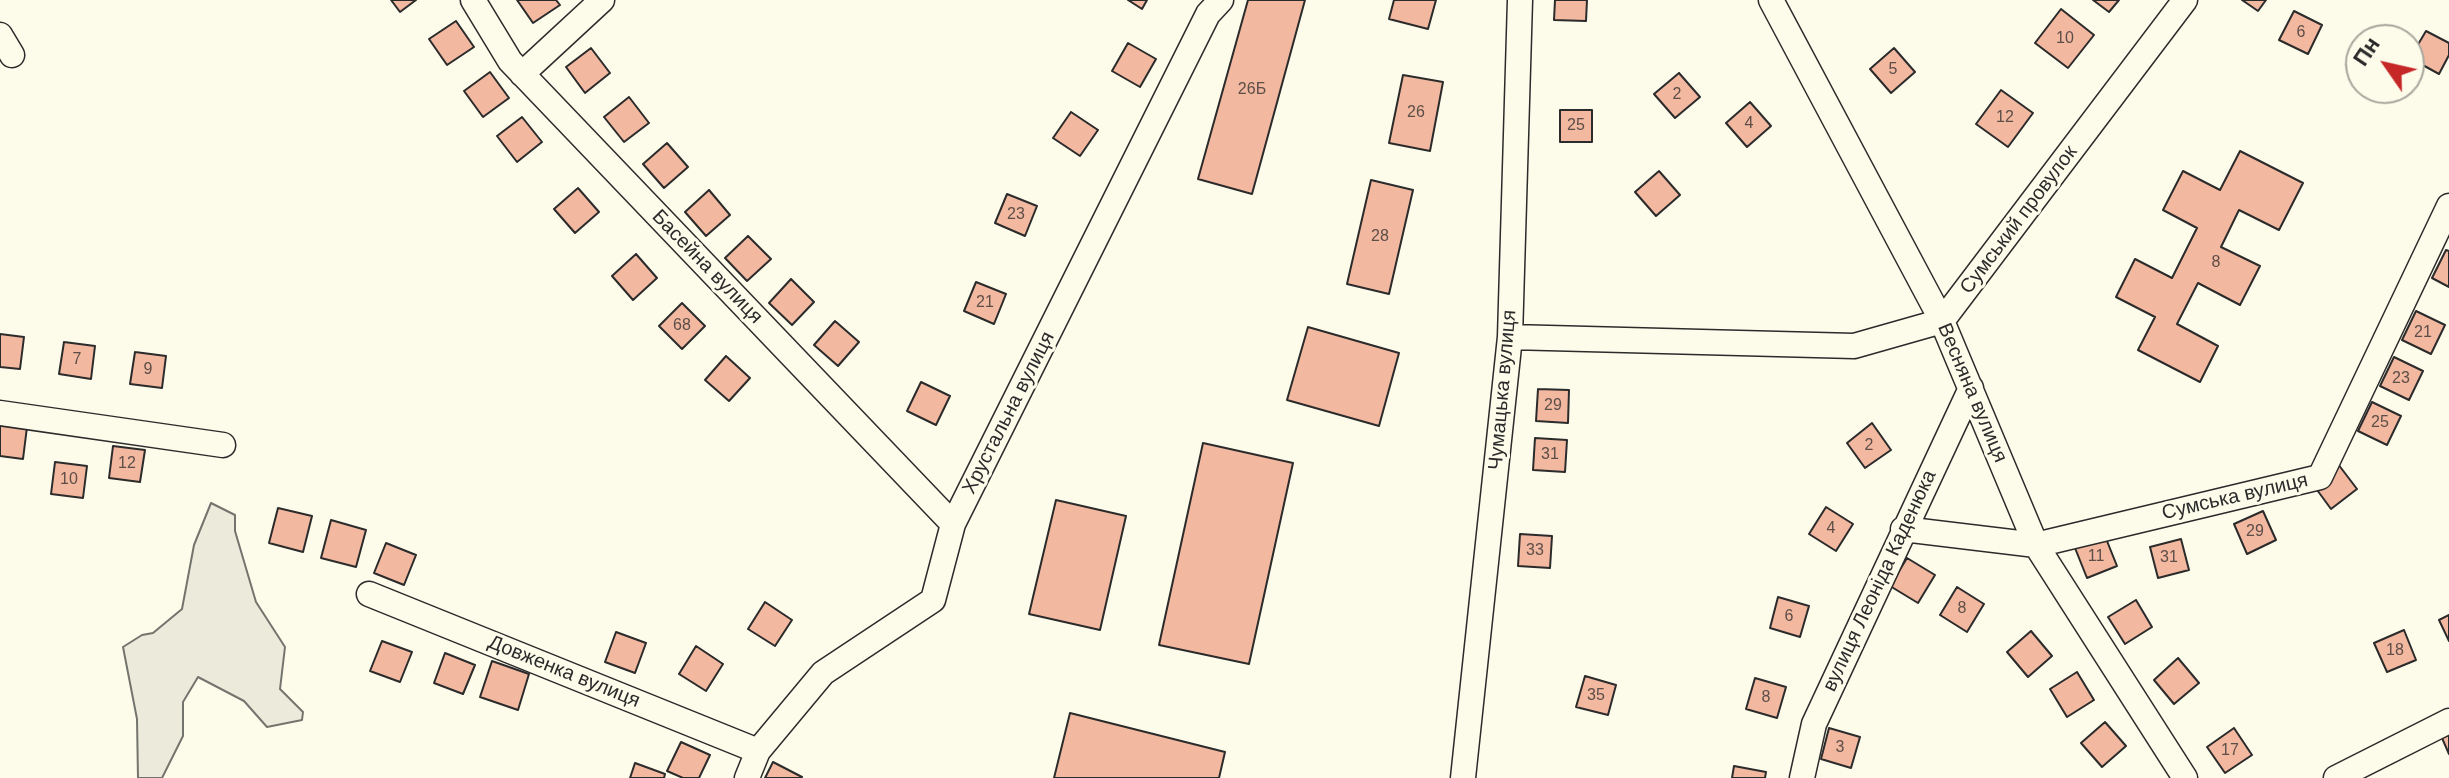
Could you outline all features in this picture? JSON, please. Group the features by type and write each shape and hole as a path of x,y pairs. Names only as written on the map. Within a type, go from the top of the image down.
{"street":[{"name":"Басейна вулиця","path":"473,0 510,61 953,524"},
{"path":"522,74 602,0"},
{"name":"Хрустальна вулиця","path":"747,778 758,751 823,673 933,600 953,524 1208,14 1221,0"},
{"name":"Чумацька вулиця","path":"1464,778 1510,337 1520,0"},
{"name":"Весняна вулиця","path":"1771,0 1942,321 2036,545 2185,778"},
{"name":"Сумський провулок","path":"1942,321 2185,0"},
{"name":"Сумська вулиця","path":"1903,529 2036,545 2320,477 2449,206"},
{"path":"1510,337 1854,346 1942,321"},
{"name":"вулиця Леоніда Каденюка","path":"1802,778 1814,724 1971,388"},
{"path":"0,413 223,445"},
{"name":"Довженка вулиця","path":"369,594 758,751"},
{"path":"2336,778 2449,721"}],"shaded area":[{"path":"211,503 235,515 235,531 256,602 285,647 280,689 303,712 302,720 267,727 244,701 198,677 183,702 183,736 162,778 138,778 137,719 123,647 142,635 153,633 182,609 194,545"}],"building":[{"path":"391,0 416,0 400,12"},
{"path":"517,0 556,0 560,5 533,23"},
{"path":"1128,0 1147,0 1142,9"},
{"path":"1248,0 1305,0 1252,194 1198,179"},
{"path":"1394,0 1436,0 1428,29 1389,19"},
{"path":"1555,0 1587,0 1586,21 1554,20"},
{"path":"2093,0 2119,0 2109,12"},
{"path":"2242,0 2266,0 2258,11"},
{"path":"2061,9 2094,35 2068,68 2035,43"},
{"path":"2294,11 2322,25 2308,54 2279,40"},
{"path":"456,21 474,47 447,65 429,39"},
{"path":"2425,33 2449,43 2449,55 2439,74 2425,66"},
{"path":"1128,43 1156,59 1140,87 1112,71"},
{"path":"591,48 610,73 585,93 566,67"},
{"path":"1894,48 1915,72 1891,93 1870,69"},
{"path":"490,72 509,98 483,117 464,91"},
{"path":"1679,73 1700,97 1675,118 1654,94"},
{"path":"1403,75 1443,82 1430,151 1389,143"},
{"path":"2001,90 2033,113 2008,147 1976,124"},
{"path":"629,97 649,123 624,142 604,117"},
{"path":"1750,102 1771,126 1747,147 1726,123"},
{"path":"1560,110 1592,110 1592,142 1560,142"},
{"path":"1071,112 1098,130 1080,156 1053,138"},
{"path":"522,117 542,142 517,162 497,136"},
{"path":"667,143 688,167 664,188 643,164"},
{"path":"2240,151 2303,183 2279,230 2239,210 2221,247 2260,266 2240,305 2198,283 2177,324 2218,346 2200,382 2138,350 2155,317 2116,297 2135,259 2172,278 2197,228 2163,210 2183,171 2220,190"},
{"path":"1659,171 1680,195 1656,216 1635,192"},
{"path":"1371,180 1413,190 1389,294 1347,284"},
{"path":"578,188 599,212 575,233 554,209"},
{"path":"709,190 730,215 706,236 685,212"},
{"path":"1007,194 1037,206 1025,236 995,223"},
{"path":"748,236 771,259 747,281 725,258"},
{"path":"2446,250 2449,251 2449,287 2432,278"},
{"path":"636,254 657,278 633,300 612,276"},
{"path":"791,279 814,302 792,325 769,303"},
{"path":"976,282 1006,294 994,324 964,311"},
{"path":"682,303 705,326 682,349 659,326"},
{"path":"2416,311 2445,325 2431,354 2402,340"},
{"path":"835,321 859,342 838,366 814,345"},
{"path":"1308,327 1399,353 1379,426 1287,400"},
{"path":"0,334 24,337 20,369 0,367"},
{"path":"64,342 95,346 91,379 59,374"},
{"path":"135,352 166,356 162,388 130,384"},
{"path":"726,356 750,378 729,401 705,380"},
{"path":"2394,357 2423,371 2409,400 2380,386"},
{"path":"921,382 950,396 936,425 907,411"},
{"path":"1538,389 1569,390 1568,423 1536,421"},
{"path":"2372,402 2401,416 2387,445 2358,431"},
{"path":"0,423 27,427 23,459 0,456"},
{"path":"1872,423 1891,450 1865,468 1847,443"},
{"path":"1535,438 1567,440 1565,472 1533,470"},
{"path":"1203,443 1293,463 1249,664 1159,645"},
{"path":"113,446 145,450 140,482 109,478"},
{"path":"55,462 87,466 83,498 51,494"},
{"path":"2338,464 2357,489 2331,509 2312,483"},
{"path":"1056,500 1126,516 1100,630 1029,614"},
{"path":"1826,507 1853,524 1836,551 1809,534"},
{"path":"278,508 312,516 303,552 269,543"},
{"path":"2263,511 2276,540 2247,554 2234,524"},
{"path":"331,520 366,530 356,567 321,558"},
{"path":"1520,534 1552,536 1550,568 1518,566"},
{"path":"2105,536 2117,566 2087,578 2075,548"},
{"path":"2181,539 2189,570 2158,578 2150,547"},
{"path":"386,543 416,555 404,585 374,573"},
{"path":"1907,558 1935,575 1918,603 1890,586"},
{"path":"1957,587 1984,604 1967,632 1940,615"},
{"path":"1778,597 1809,606 1800,637 1770,628"},
{"path":"2136,600 2152,627 2125,644 2108,617"},
{"path":"765,602 792,620 775,646 748,629"},
{"path":"2449,615 2449,641 2439,620"},
{"path":"2404,630 2416,660 2387,672 2374,643"},
{"path":"2031,631 2052,656 2028,677 2007,652"},
{"path":"616,632 646,643 635,673 605,662"},
{"path":"382,641 412,652 400,682 370,671"},
{"path":"696,646 723,664 706,691 679,674"},
{"path":"445,653 475,665 463,694 434,683"},
{"path":"2178,658 2199,683 2174,704 2154,680"},
{"path":"492,661 529,674 518,710 480,697"},
{"path":"2077,672 2094,700 2067,717 2050,689"},
{"path":"1585,676 1616,685 1608,715 1576,707"},
{"path":"1755,678 1786,687 1777,718 1746,709"},
{"path":"1070,713 1225,752 1219,778 1054,778"},
{"path":"2105,722 2126,746 2102,767 2081,743"},
{"path":"1829,728 1860,737 1851,768 1821,759"},
{"path":"2234,728 2252,755 2225,773 2207,747"},
{"path":"2449,735 2449,754 2442,738"},
{"path":"681,742 710,755 699,778 683,778 667,771"},
{"path":"773,762 802,777 765,778"},
{"path":"635,763 665,774 664,778 630,778"},
{"path":"1734,766 1766,772 1765,778 1732,778"}]}
